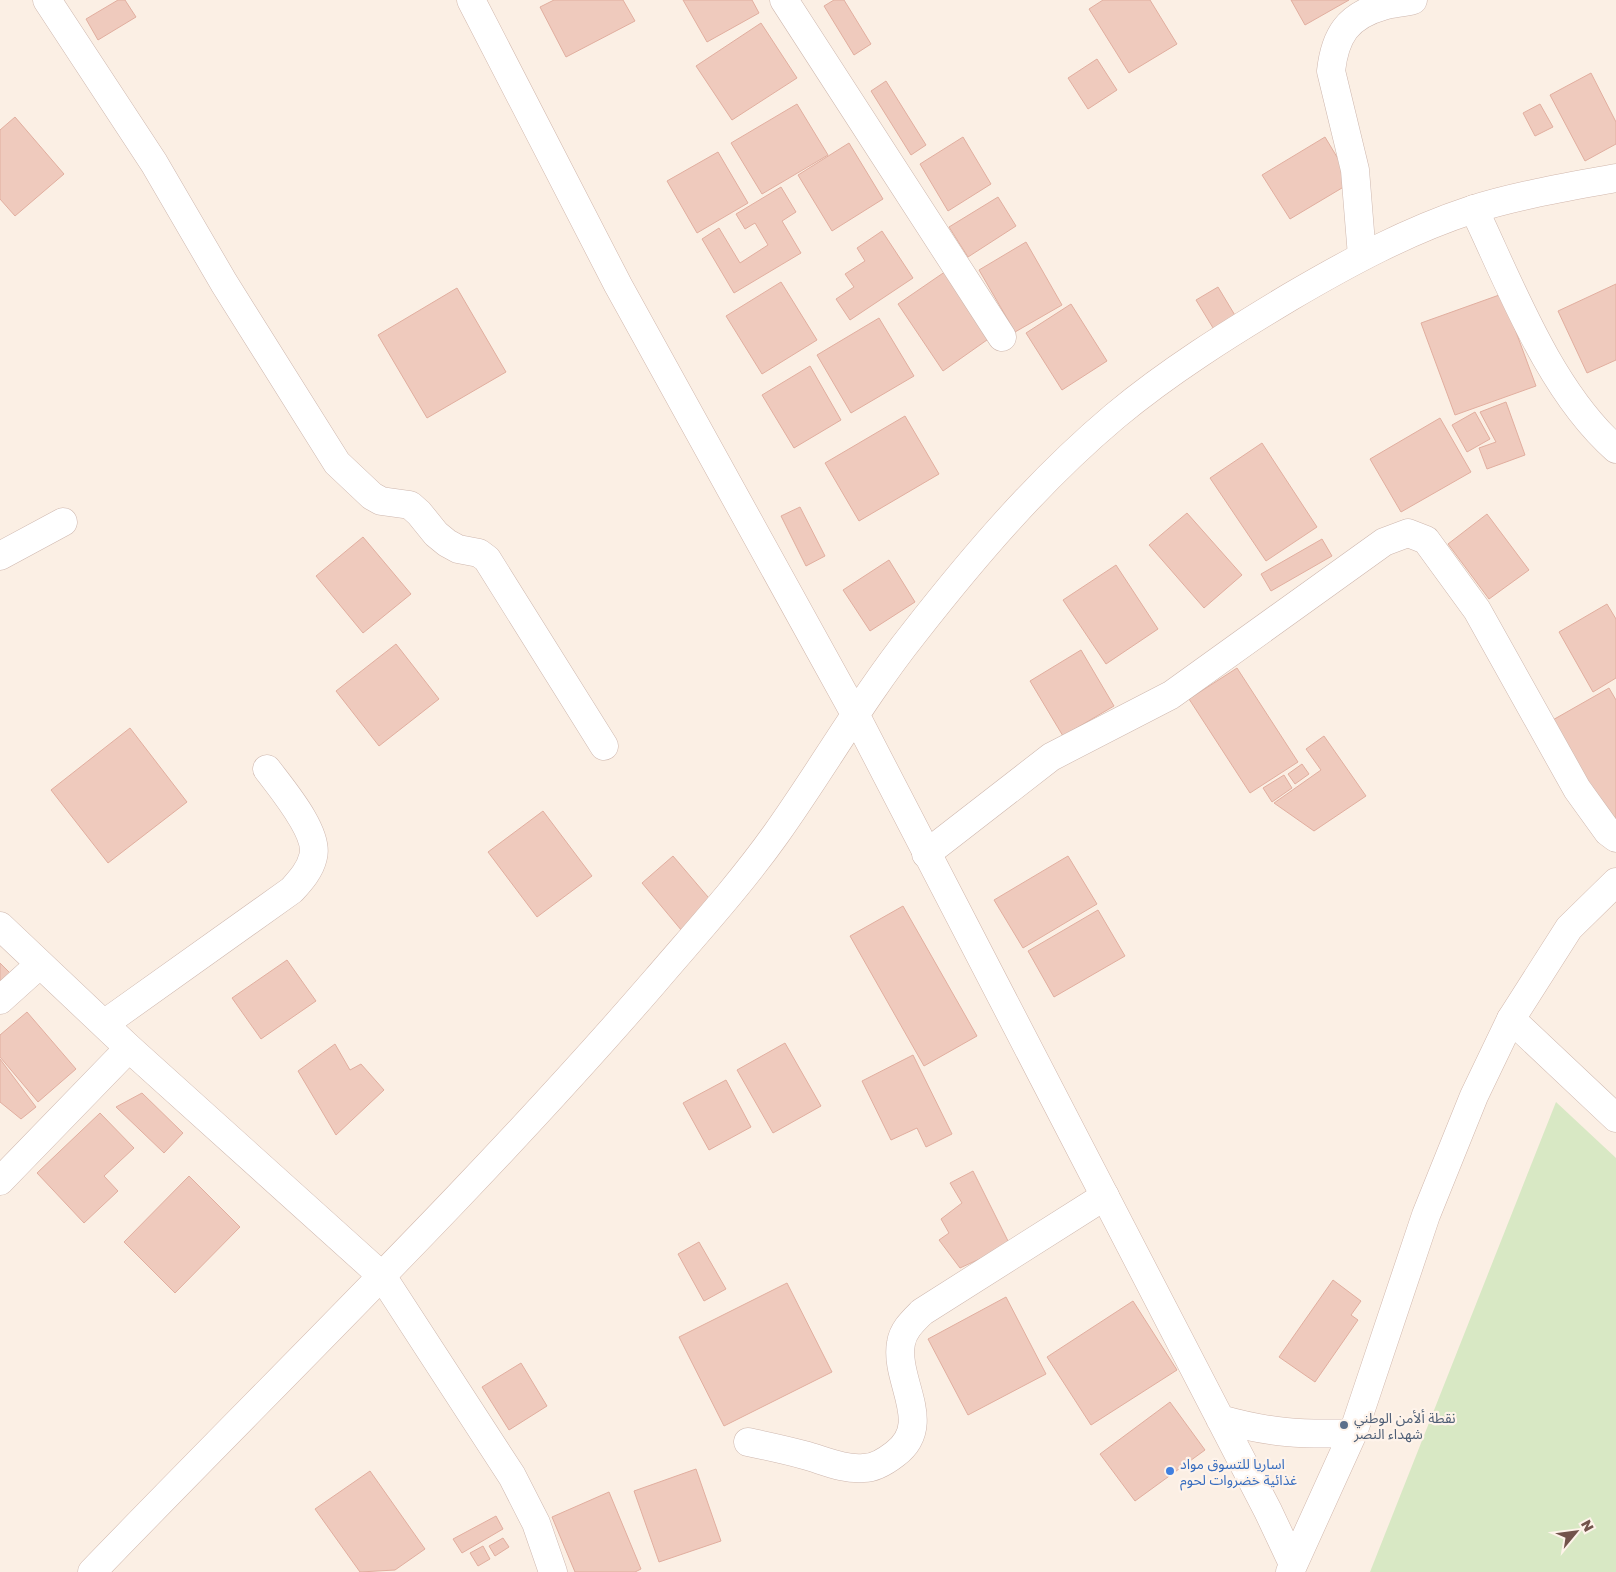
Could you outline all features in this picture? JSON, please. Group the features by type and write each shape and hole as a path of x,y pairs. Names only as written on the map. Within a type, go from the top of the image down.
{"street":[{"path":"47,0 154,163 224,283 337,463 372,496 381,501 410,505 447,543 458,549 479,554 487,559 604,746"},
{"path":"471,0 618,286 855,714 1220,1419 1292,1568"},
{"path":"784,0 1002,337"},
{"path":"1362,256 1355,170 1331,71 1333,55 1337,40 1349,25 1363,13 1385,5 1413,0"},
{"path":"92,1572 382,1276 622,1020 746,875 801,799 855,714 911,637 1001,527 1084,444 1127,407 1238,328 1362,256 1411,233 1474,209 1562,188 1616,178"},
{"path":"1474,209 1533,332 1572,399 1599,434 1616,449"},
{"path":"0,556 63,522"},
{"path":"926,854 1051,757 1171,695 1384,542 1408,533 1426,540 1477,610 1577,789 1608,832 1616,838"},
{"path":"104,1024 292,890 308,869 314,856 313,840 267,769"},
{"path":"1292,1568 1354,1433 1447,1160 1510,1019 1569,928 1616,882"},
{"path":"0,926 130,1048 382,1276 512,1476 536,1523 553,1572"},
{"path":"0,1000 40,964"},
{"path":"1510,1019 1616,1118"},
{"path":"0,1181 130,1048"},
{"path":"748,1442 803,1454 848,1468 865,1468 888,1459 902,1448 914,1422 900,1361 901,1342 908,1326 922,1312 1105,1196"},
{"path":"1220,1419 1254,1428 1284,1433 1314,1435 1354,1433"}],"green space":[{"path":"1556,1102 1616,1158 1616,1572 1370,1572"}],"building":[{"path":"118,0 125,0 136,17 98,40 86,19"},
{"path":"554,0 623,0 635,21 566,57 540,7"},
{"path":"683,0 752,0 759,13 707,42"},
{"path":"834,0 844,0 871,44 854,55 824,6"},
{"path":"1103,0 1150,0 1177,44 1129,73 1089,9"},
{"path":"1291,0 1349,0 1305,25"},
{"path":"761,23 797,78 732,120 696,66"},
{"path":"1097,59 1117,90 1088,109 1068,78"},
{"path":"1591,73 1616,122 1616,144 1585,161 1550,95"},
{"path":"886,81 926,145 911,155 871,91"},
{"path":"797,104 828,155 762,194 731,143"},
{"path":"1540,104 1553,127 1535,136 1523,113"},
{"path":"15,117 64,174 15,216 0,199 0,130"},
{"path":"963,137 991,184 948,211 920,164"},
{"path":"1325,137 1352,182 1290,219 1262,175"},
{"path":"849,143 883,199 832,231 798,175"},
{"path":"718,152 748,203 697,233 667,181"},
{"path":"781,187 796,212 782,221 801,253 734,293 702,239 719,228 740,263 768,245 755,223 745,229 736,214"},
{"path":"998,197 1016,226 968,257 949,227"},
{"path":"882,231 913,278 850,320 836,299 854,287 845,274 865,261 857,248"},
{"path":"1026,242 1062,305 1015,332 979,270"},
{"path":"949,269 994,335 943,371 898,304"},
{"path":"781,282 817,340 762,374 726,316"},
{"path":"1616,284 1616,360 1587,373 1558,311"},
{"path":"1218,287 1239,322 1218,336 1196,300"},
{"path":"457,288 506,372 427,418 378,335"},
{"path":"1502,294 1536,386 1455,415 1421,323"},
{"path":"1071,304 1107,361 1062,390 1026,333"},
{"path":"879,318 914,376 851,413 817,355"},
{"path":"810,366 841,420 794,448 762,395"},
{"path":"1506,402 1525,455 1487,469 1479,448 1496,442 1480,412"},
{"path":"1475,412 1490,439 1467,452 1452,425"},
{"path":"905,416 939,474 859,521 825,463"},
{"path":"1440,418 1471,472 1401,512 1370,459"},
{"path":"1262,443 1317,527 1266,561 1210,478"},
{"path":"800,507 825,556 806,566 781,516"},
{"path":"1187,513 1242,575 1204,608 1149,545"},
{"path":"1487,514 1529,570 1489,599 1448,544"},
{"path":"363,537 411,594 363,633 316,576"},
{"path":"1322,539 1332,556 1271,591 1261,574"},
{"path":"889,560 915,602 870,631 843,590"},
{"path":"1116,565 1158,629 1106,664 1063,600"},
{"path":"1607,604 1616,619 1616,678 1593,692 1559,632"},
{"path":"396,644 439,699 379,746 336,691"},
{"path":"1081,650 1114,706 1063,736 1030,681"},
{"path":"1237,668 1298,762 1250,793 1189,699"},
{"path":"1609,688 1616,700 1616,828 1551,721"},
{"path":"130,728 187,802 108,863 51,790"},
{"path":"1324,736 1366,796 1314,831 1274,803 1321,770 1306,749"},
{"path":"1302,764 1309,774 1295,784 1288,774"},
{"path":"1284,775 1292,788 1272,802 1263,788"},
{"path":"543,811 592,876 537,917 488,852"},
{"path":"673,856 714,904 682,931 642,883"},
{"path":"1068,856 1097,904 1023,948 994,900"},
{"path":"903,906 977,1036 924,1066 850,936"},
{"path":"1098,910 1125,956 1054,997 1028,951"},
{"path":"287,960 316,1001 261,1039 232,998"},
{"path":"0,963 12,975 0,988"},
{"path":"27,1012 76,1069 38,1102 0,1057 0,1035"},
{"path":"785,1043 821,1106 773,1133 737,1070"},
{"path":"335,1044 350,1070 361,1064 384,1090 336,1135 298,1071"},
{"path":"913,1055 952,1134 926,1147 917,1128 891,1140 862,1081"},
{"path":"0,1059 36,1107 21,1119 0,1102"},
{"path":"726,1080 751,1127 709,1150 683,1103"},
{"path":"142,1093 183,1133 164,1153 116,1107"},
{"path":"100,1113 134,1148 104,1176 118,1191 84,1223 37,1173"},
{"path":"973,1171 1010,1245 960,1268 939,1240 949,1233 941,1219 962,1203 950,1183"},
{"path":"189,1176 240,1227 175,1293 124,1242"},
{"path":"699,1242 726,1289 704,1301 678,1254"},
{"path":"1333,1280 1361,1301 1351,1315 1358,1320 1315,1382 1279,1357"},
{"path":"787,1283 832,1372 724,1426 679,1337"},
{"path":"1006,1297 1046,1374 968,1415 928,1339"},
{"path":"1133,1301 1177,1370 1091,1425 1047,1357"},
{"path":"521,1363 547,1406 509,1430 482,1387"},
{"path":"1170,1402 1205,1450 1135,1501 1100,1454"},
{"path":"696,1469 721,1541 659,1562 634,1491"},
{"path":"370,1471 425,1549 395,1570 360,1572 315,1509"},
{"path":"609,1492 641,1569 635,1572 575,1572 552,1517"},
{"path":"496,1516 503,1529 462,1553 453,1539"},
{"path":"503,1538 509,1547 495,1556 489,1546"},
{"path":"483,1546 490,1559 478,1566 470,1553"}],"place":[{"name":"نقطة ألأمن الوطني شهداء النصر","path":"1344,1425"},
{"name":"اساريا للتسوق مواد غذائية خضروات لحوم","path":"1170,1471"}]}
